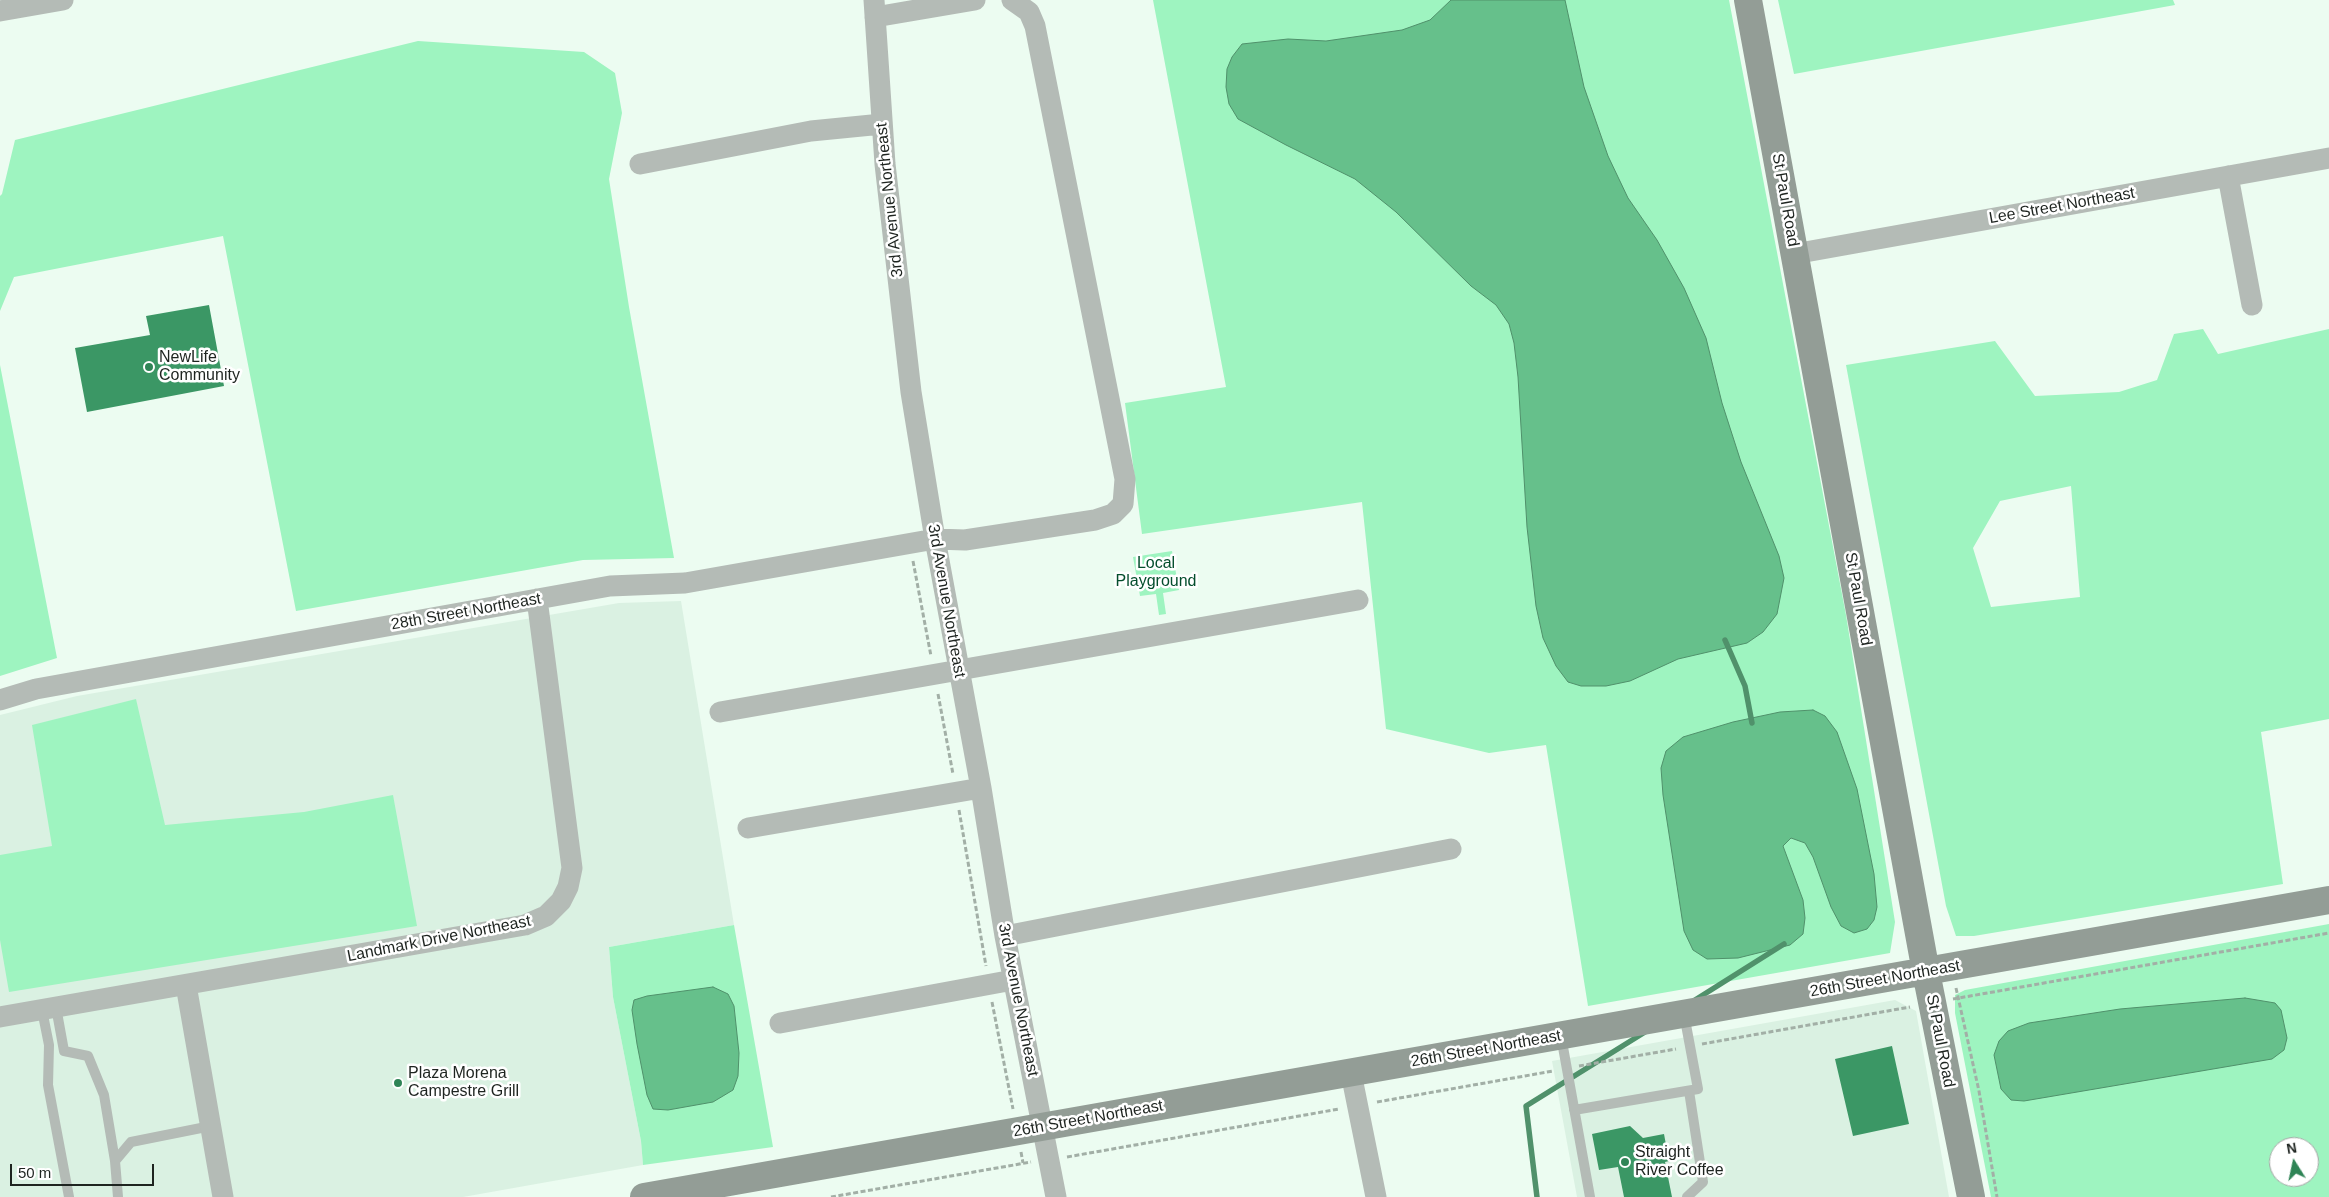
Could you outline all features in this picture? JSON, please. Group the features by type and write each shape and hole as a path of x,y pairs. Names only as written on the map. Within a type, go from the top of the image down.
{"main road":[{"name":"St Paul Road","path":"1748,0 1926,972 1971,1197"},
{"name":"26th Street Northeast","path":"644,1197 2329,900"}],"street":[{"path":"0,11 63,0"},
{"path":"874,8 975,0"},
{"name":"28th Street Northeast","path":"0,700 36,689 610,586 685,583 934,539 965,540 1095,520 1113,514 1123,504 1125,479 1035,26 1029,12 1012,0"},
{"name":"3rd Avenue Northeast","path":"874,8 892,240 910,382 934,539 981,788 1014,980 1030,1129 1048,1160 1056,1197"},
{"path":"640,164 810,132 882,124"},
{"name":"Lee Street Northeast","path":"1794,254 2329,158"},
{"path":"2228,176 2252,305"},
{"name":"Landmark Drive Northeast","path":"0,1017 526,925 546,916 556,906 568,887 572,868 537,599"},
{"path":"720,712 1358,600"},
{"path":"748,828 981,788"},
{"path":"1005,936 1451,849"},
{"path":"780,1023 1014,980"},
{"path":"186,984 223,1197"},
{"path":"1351,1073 1376,1197"}],"lane":[{"path":"49,1009 64,1051 88,1056 104,1095 115,1161 118,1197"},
{"path":"49,1009 48,1084 69,1197"},
{"path":"1574,1110 1698,1089 1684,1014"},
{"path":"1561,1036 1590,1197"},
{"path":"1687,1197 1703,1182 1689,1091"},
{"path":"115,1161 131,1142 211,1126"}],"path":[{"path":"910,543 989,984 1030,1129 1024,1163"},
{"path":"831,1197 1357,1106 2329,932"},
{"path":"1959,998 1979,1091 1997,1197"}],"shaded area":[{"path":"1451,0 1565,0 1584,87 1608,156 1628,198 1657,240 1684,288 1706,338 1722,403 1741,462 1779,556 1784,578 1777,614 1763,632 1747,643 1678,659 1630,681 1606,686 1581,686 1568,682 1556,666 1543,638 1536,606 1527,527 1518,377 1514,343 1509,324 1496,305 1471,286 1396,212 1355,179 1238,119 1229,104 1226,87 1227,69 1232,57 1242,44 1288,39 1326,41 1402,30 1430,20"},
{"path":"681,601 734,925 609,947 613,997 641,1141 643,1165 463,1197 0,1197 0,715 77,696 619,603"},
{"path":"1813,710 1825,716 1837,732 1857,789 1874,874 1877,907 1874,920 1867,929 1854,933 1841,926 1831,907 1813,857 1805,843 1791,838 1783,846 1803,900 1805,918 1803,934 1790,945 1738,958 1707,959 1693,950 1684,931 1663,795 1661,768 1666,751 1683,737 1733,722 1780,712"},
{"path":"713,987 728,994 734,1006 739,1053 738,1076 733,1090 713,1102 668,1110 653,1109 647,1095 637,1044 632,1010 634,1000 647,996"},
{"path":"2245,998 2275,1003 2281,1010 2287,1038 2284,1050 2272,1059 2024,1101 2011,1100 2001,1089 1994,1055 1999,1041 2008,1031 2029,1023 2120,1009"},
{"path":"1895,1000 1916,1011 1949,1197 1577,1197 1552,1061"}],"green space":[{"path":"1153,0 1729,0 1846,615 1895,922 1890,953 1588,1006 1546,745 1489,753 1386,729 1362,502 1142,534 1125,403 1226,387"},
{"path":"1778,0 2173,0 2175,5 1794,74"},
{"path":"418,41 584,52 615,73 622,113 609,179 629,307 674,558 583,560 296,611 223,236 14,277 0,311 0,196 15,140"},
{"path":"2203,329 2218,354 2329,329 2329,719 2261,732 2283,884 1974,936 1956,936 1946,906 1846,365 1995,341 2035,396 2119,392 2157,380 2174,334","holes":["2071,486 2080,597 1991,607 1973,548 2000,501"]},
{"path":"0,365 57,658 0,676"},
{"name":"Local Playground","path":"1172,551 1179,590 1163,593 1166,614 1159,615 1156,594 1140,596 1133,557"},
{"path":"136,699 165,825 304,812 393,795 417,926 9,992 0,940 0,855 52,846 32,725"},
{"path":"2329,924 2329,1197 1991,1197 1955,1013 1955,995 1965,990"},
{"path":"734,925 773,1147 643,1165 641,1141 613,997 609,947"}],"building":[{"name":"NewLife Community","path":"209,305 224,386 87,412 75,348 150,335 146,316"},
{"path":"1892,1046 1909,1124 1853,1136 1835,1059"},
{"path":"1630,1126 1643,1138 1664,1134 1669,1161 1665,1162 1672,1197 1624,1197 1618,1167 1599,1170 1592,1134"}],"waterway":[{"path":"1725,640 1745,686 1752,723"},
{"path":"1695,1000 1784,944"},
{"path":"1537,1197 1526,1106 1645,1032"}],"place":[{"name":"NewLife Community","path":"149,367"},
{"name":"Plaza Morena Campestre Grill","path":"398,1083"},
{"name":"Straight River Coffee","path":"1625,1162"}]}
